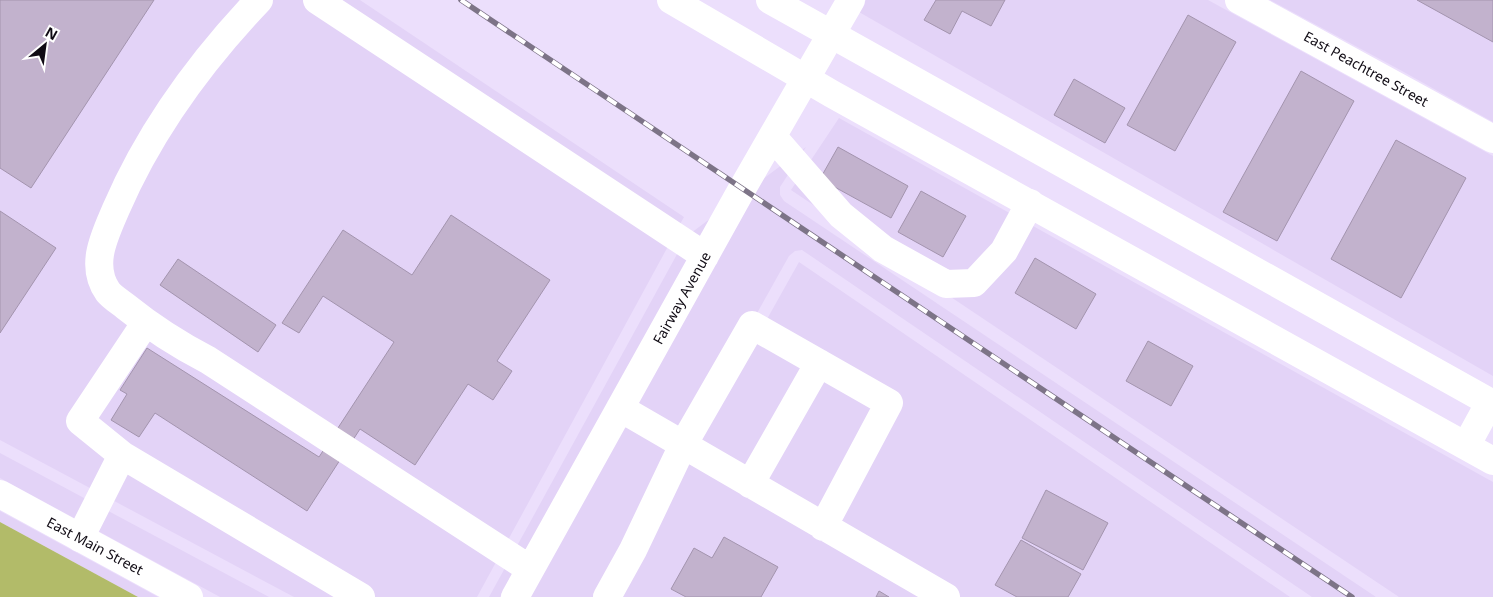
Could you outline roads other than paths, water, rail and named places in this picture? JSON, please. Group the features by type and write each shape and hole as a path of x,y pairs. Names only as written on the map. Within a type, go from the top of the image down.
{"main road":[{"path":"259,0 215,49 172,105 141,156 100,247 99,270 108,292 146,322 530,569"},
{"path":"317,0 705,256"},
{"path":"671,0 807,80 1493,461"},
{"path":"770,0 1492,403 1466,446"},
{"name":"Fairway Avenue","path":"515,597 705,256 851,0"},
{"name":"East Peachtree Street","path":"1239,0 1493,140"},
{"path":"773,137 841,215 883,249 946,284 974,283 1004,251 1030,203"},
{"path":"146,322 80,421 122,455 361,597"},
{"path":"607,597 633,550 682,445 752,325 889,403 823,527"},
{"path":"750,484 818,363"},
{"path":"620,408 946,597"},
{"path":"80,538 122,455"},
{"name":"East Main Street","path":"0,494 189,597"}],"railway":[{"path":"461,0 1352,597"}]}
